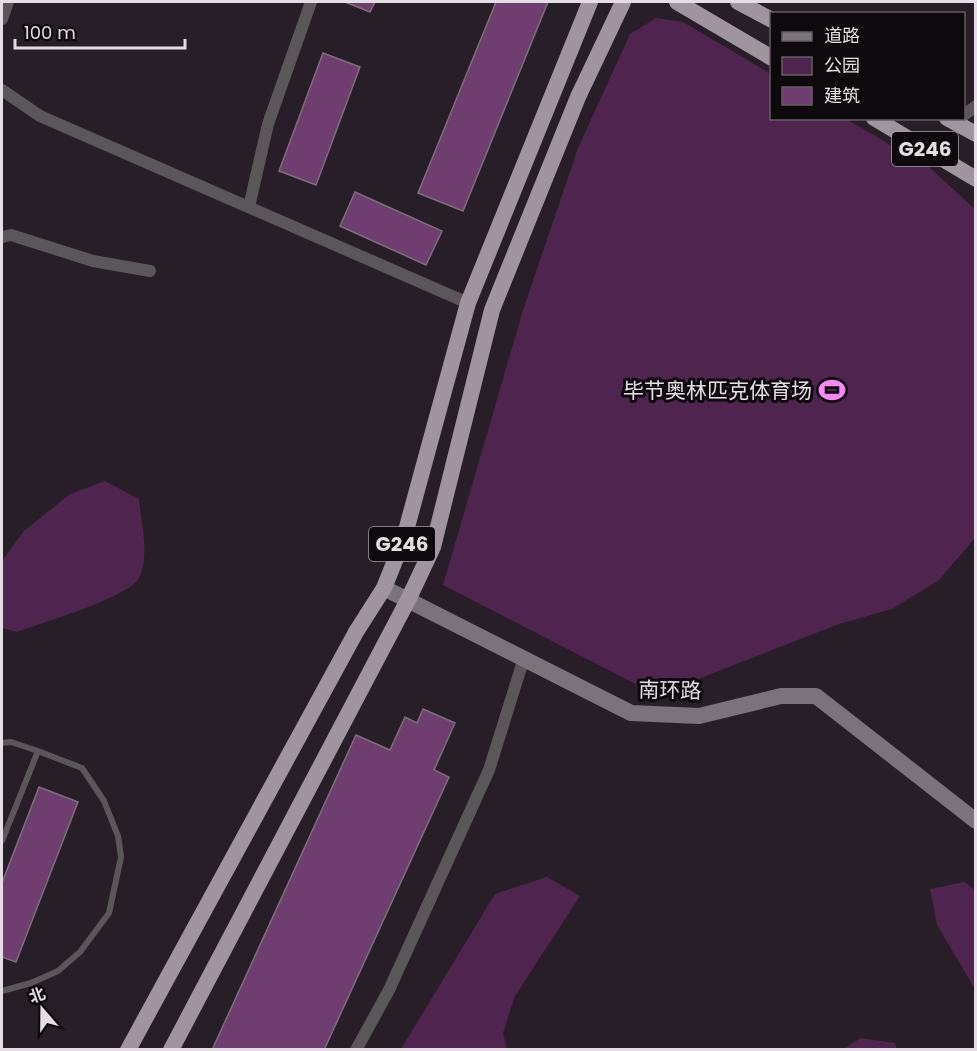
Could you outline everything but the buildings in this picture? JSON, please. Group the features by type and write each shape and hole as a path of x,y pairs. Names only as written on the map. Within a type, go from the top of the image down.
{"highway":[{"name":"G246","path":"128,1050 356,632 384,588 404,537 468,303 590,2"},
{"name":"G246","path":"171,1050 408,600 433,547 492,310 578,97 623,2"},
{"path":"677,2 770,57"},
{"path":"738,2 770,19"},
{"name":"G246","path":"877,120 975,179"},
{"name":"G246","path":"958,120 975,134"}],"main road":[{"name":"南环路","path":"384,588 631,713 699,716 781,696 816,696 975,821"}],"street":[{"path":"2,19 8,2"},
{"path":"249,207 268,124 311,2"},
{"path":"2,90 40,116 468,303"},
{"path":"2,237 11,235 93,261 150,271"},
{"path":"356,1050 389,990 489,770 524,658"}],"lane":[{"path":"2,743 10,742 82,768 90,778 111,819 121,857 109,913 80,952 58,971 31,983 2,991"},
{"path":"2,841 38,751"}],"green space":[{"path":"656,18 683,22 770,73 770,120 848,120 930,168 976,210 975,538 939,580 892,609 839,624 657,695 443,585 523,310 578,148 630,34"},
{"path":"105,481 139,499 144,560 139,578 132,586 119,594 83,609 17,632 2,628 2,561 24,531 70,494"},
{"path":"547,877 580,896 515,996 503,1033 507,1049 401,1049 495,894"},
{"path":"964,882 975,890 975,989 937,925 930,889"},
{"path":"861,1038 895,1043 897,1049 843,1049"}],"place":[{"name":"毕节奥林匹克体育场","path":"832,390"}]}
